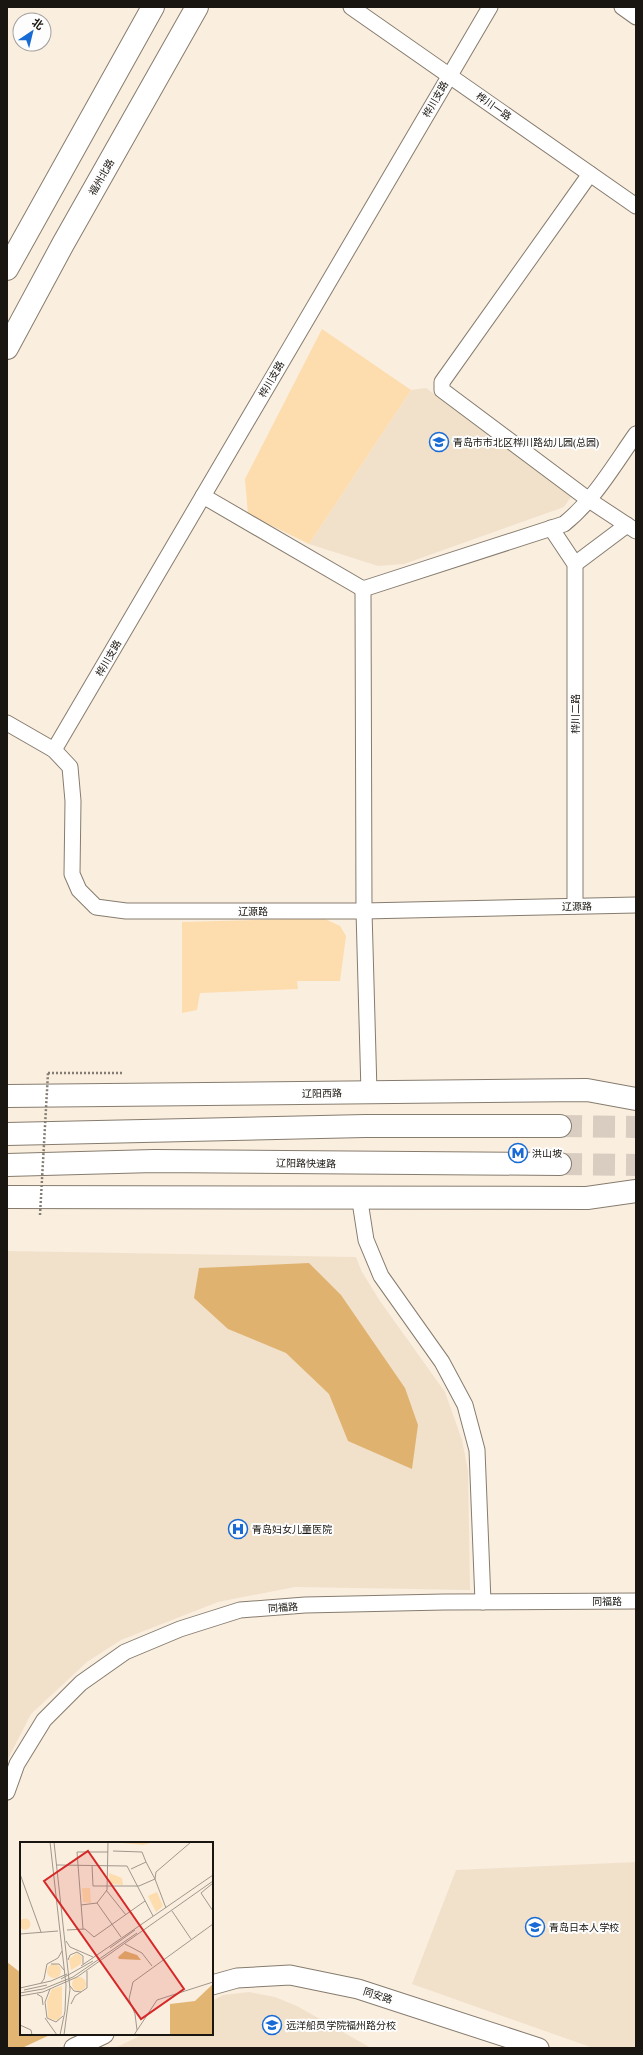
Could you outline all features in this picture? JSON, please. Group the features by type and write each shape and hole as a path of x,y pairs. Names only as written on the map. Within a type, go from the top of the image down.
{"main road":[{"path":"7,269 152,7"},
{"name":"福州北路","path":"7,348 63,244 197,7"},
{"name":"辽阳西路","path":"7,1096 587,1090 636,1099"},
{"path":"7,1134 365,1126 560,1126"},
{"name":"辽阳路快速路","path":"7,1165 53,1165 154,1161 560,1164"},
{"path":"7,1196 365,1196 587,1198 636,1191"}],"street":[{"name":"桦川一路","path":"351,7 636,206"},
{"name":"桦川支路","path":"54,750 449,74 490,7"},
{"path":"551,528 575,564 632,528 589,500 442,390 442,382 590,174"},
{"path":"203,496 363,589 564,524 578,513 589,500 636,434"},
{"name":"桦川二路","path":"575,564 575,906"},
{"path":"363,589 364,911 369,1092"},
{"name":"辽源路","path":"7,723 54,750 70,767 73,801 72,874 79,890 96,907 126,911 364,911 636,905"},
{"path":"365,1196 361,1208 366,1240 381,1276 442,1362 465,1404 477,1450 483,1602"},
{"name":"同福路","path":"7,1792 17,1764 44,1720 81,1683 125,1652 180,1629 240,1610 304,1606 483,1602 636,1601"},
{"name":"同安路","path":"213,1986 237,1978 290,1975 358,1989 539,2048"},
{"path":"74,2048 102,2035"}],"path":[{"path":"40,1216 48,1073 122,1073"}],"shaded area":[{"path":"322,329 411,390 309,544 248,514 245,479"},
{"name":"青岛市市北区桦川路幼儿园(总园)","path":"426,388 573,494 564,507 404,564 378,566 309,544 411,390"},
{"path":"323,918 340,926 346,936 340,981 297,981 298,989 200,993 197,1010 182,1013 182,922"},
{"name":"青岛妇女儿童医院","path":"7,1251 356,1257 362,1272 380,1301 445,1392 462,1440 468,1471 470,1590 295,1587 218,1602 121,1640 87,1662 31,1714 7,1761"},
{"path":"309,1263 341,1295 405,1388 418,1425 412,1469 348,1441 329,1394 286,1353 228,1329 194,1298 199,1268"},
{"name":"青岛日本人学校","path":"636,1862 636,2048 593,2048 412,1984 456,1870"},
{"path":"7,1962 20,1972 20,2035 50,2035 22,2048 7,2048"},
{"name":"远洋船员学院福州路分校","path":"249,1992 275,1997 297,2006 371,2048 115,2048 142,2035 213,2035 213,2000 223,1995"}],"tunnel":[{"path":"560,1126 636,1127"},
{"path":"560,1164 636,1165"}],"place":[{"name":"青岛市市北区桦川路幼儿园(总园)","path":"439,442"},
{"name":"洪山坡","path":"518,1153"},
{"name":"青岛妇女儿童医院","path":"238,1529"},
{"name":"青岛日本人学校","path":"535,1927"},
{"name":"远洋船员学院福州路分校","path":"272,2025"}]}
